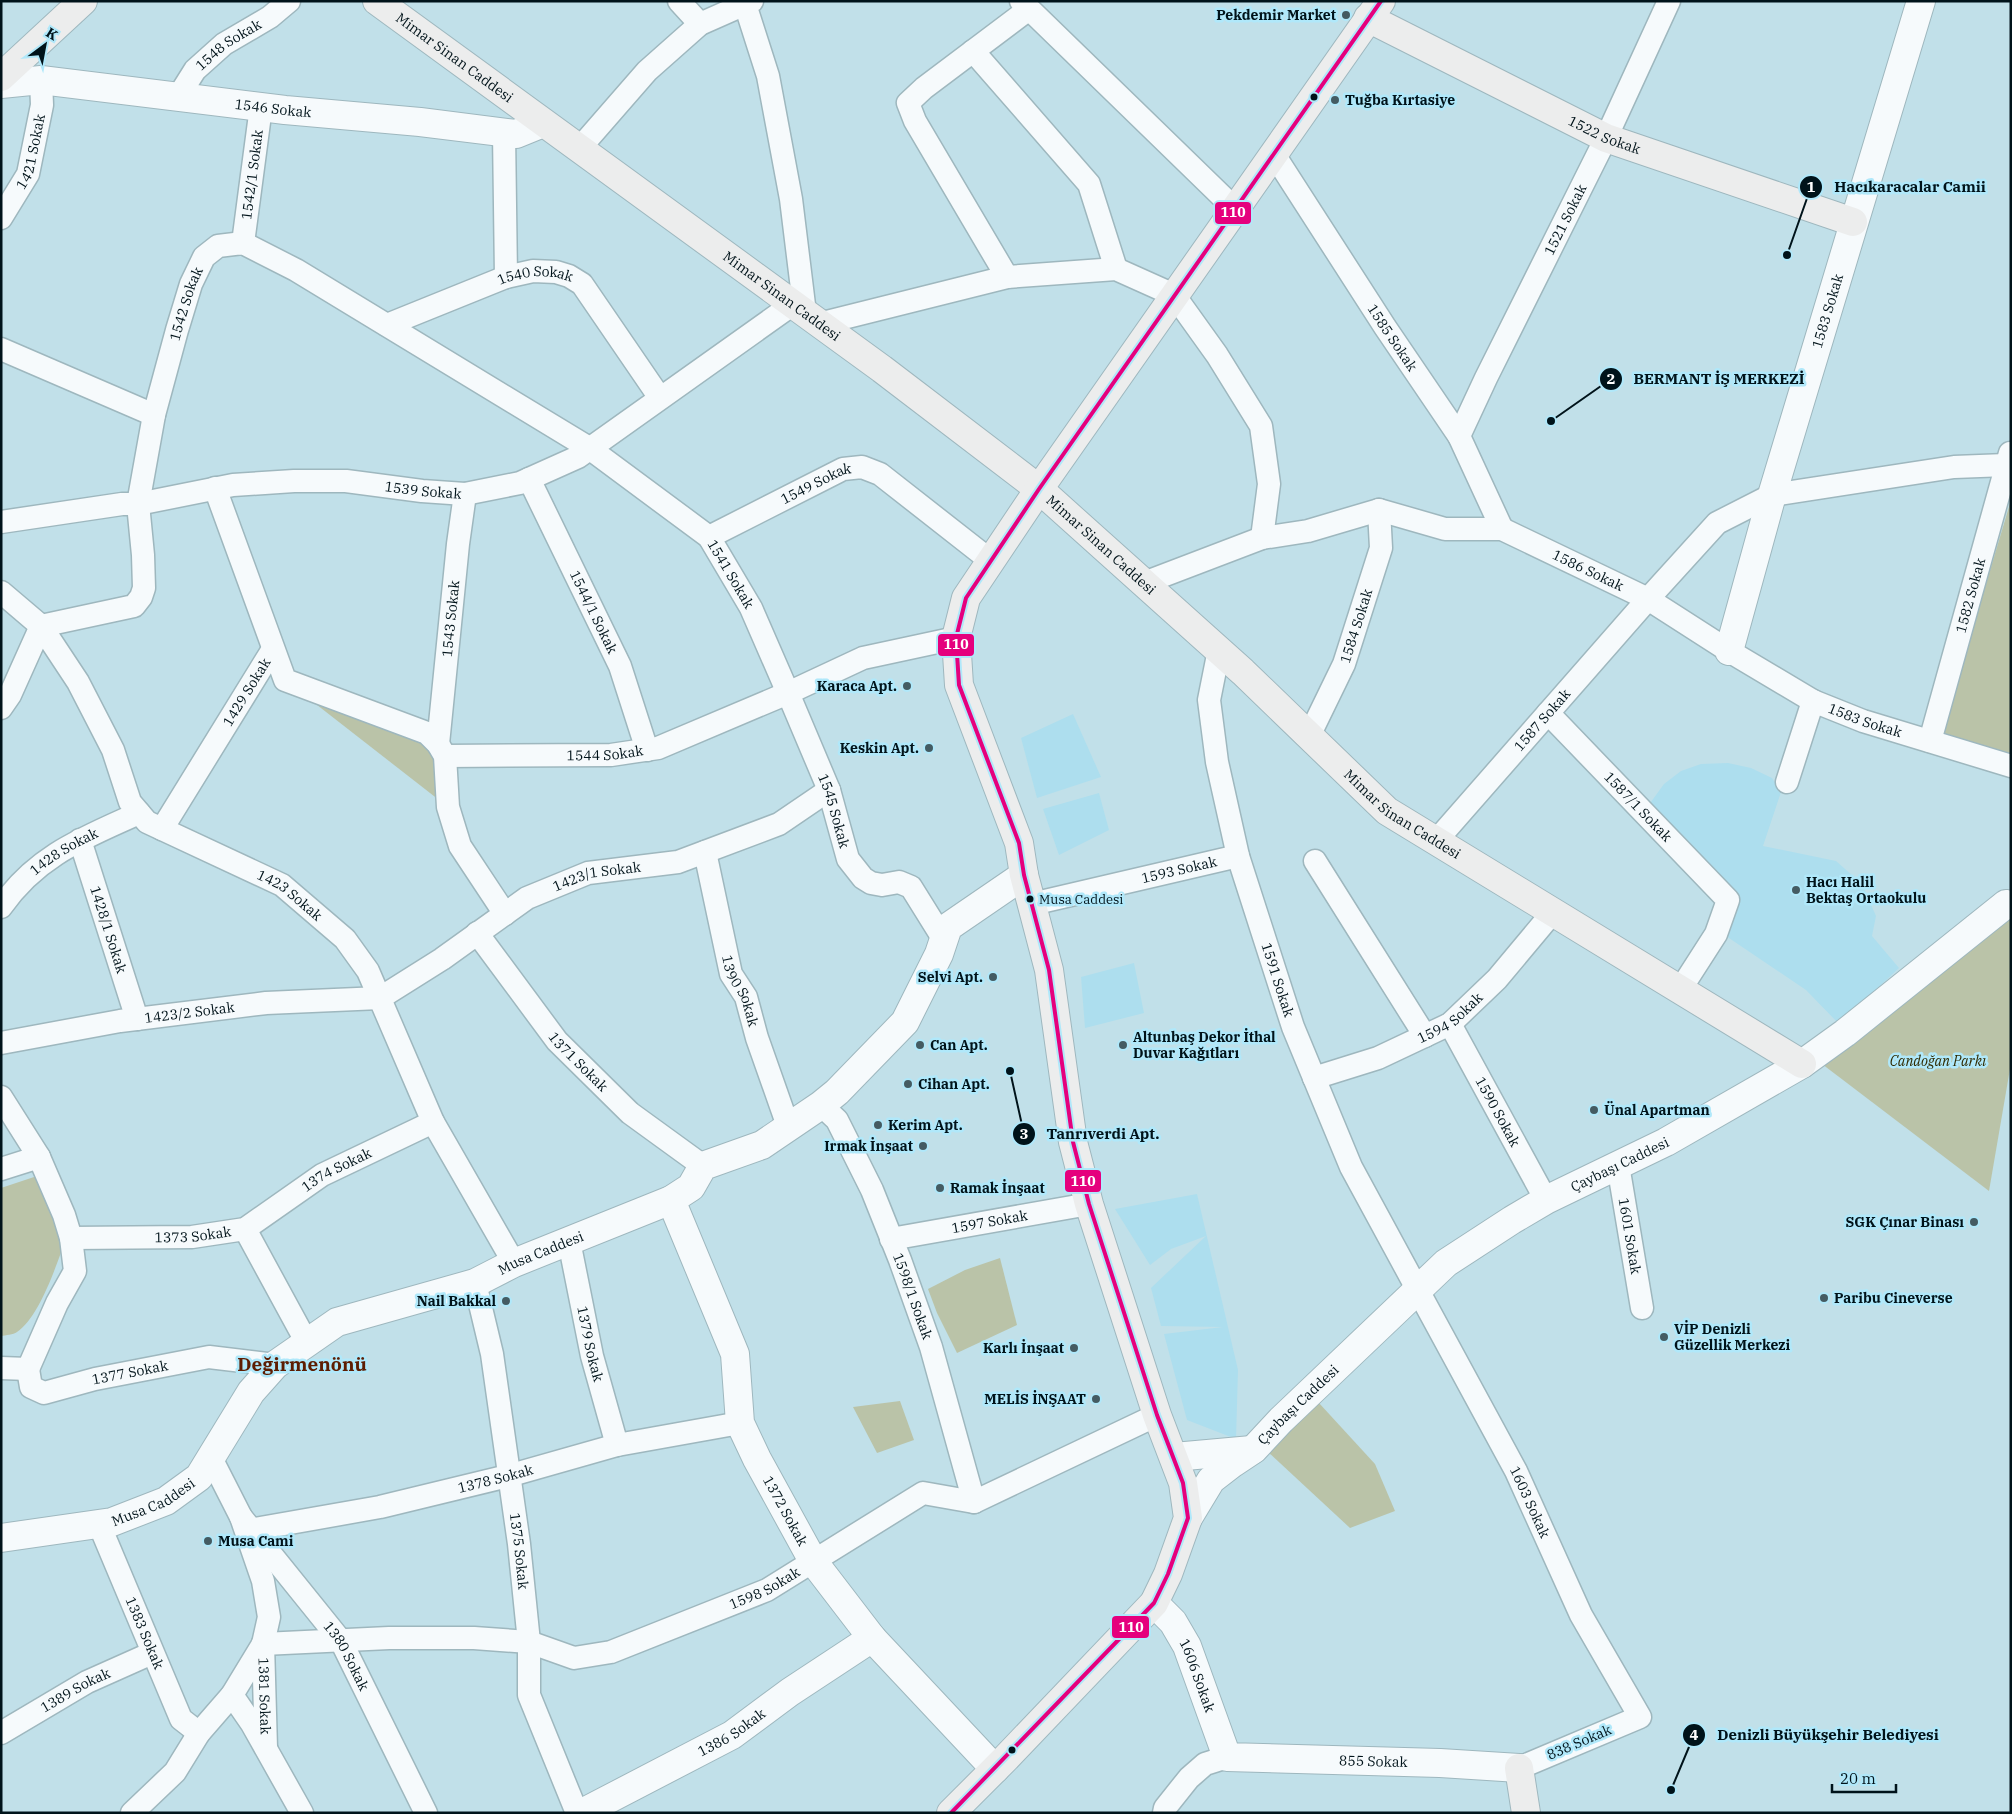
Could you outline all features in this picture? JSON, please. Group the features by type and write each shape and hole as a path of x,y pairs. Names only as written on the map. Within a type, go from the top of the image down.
{"main road":[{"path":"1,77 83,1"},
{"name":"Mimar Sinan Caddesi","path":"377,1 882,369 1039,489 1219,650 1387,811 1802,1064"},
{"path":"1174,1457 1157,1415 1088,1204 1073,1142 1049,970 1024,875 1019,843 959,685 956,638 966,598 1039,489 1374,10"},
{"name":"1522 Sokak","path":"1374,10 1606,138 1854,222"},
{"name":"Çaybaşı Caddesi","path":"951,1813 996,1769 1154,1603 1168,1574 1188,1518 1183,1483 1174,1457"},
{"path":"1519,1768 1526,1813"}],"street":[{"name":"1548 Sokak","path":"178,97 195,70 224,44 270,17 289,1"},
{"path":"679,1 700,24"},
{"name":"1521 Sokak","path":"1459,436 1606,138 1669,1"},
{"name":"1583 Sokak","path":"1729,651 1772,495 1921,1"},
{"path":"578,149 647,71 700,24 747,2 768,76 791,199 806,314 1006,277 1116,269 1174,295 1218,355 1261,426 1269,484 1262,538"},
{"path":"1006,277 915,121 908,103 924,88 973,51 1025,5 1234,208"},
{"path":"973,51 1089,184 1116,269"},
{"name":"1546 Sokak","path":"1,84 40,80 261,107 420,122 516,134 543,123"},
{"name":"1421 Sokak","path":"1,218 28,174 42,104 40,80"},
{"name":"1542/1 Sokak","path":"243,244 261,107"},
{"path":"504,133 506,277"},
{"name":"1585 Sokak","path":"1273,153 1385,327 1459,436 1502,529"},
{"path":"243,244 296,270 589,448"},
{"name":"1542 Sokak","path":"41,626 134,606 141,597 144,588 143,555 138,504 154,415 188,293 204,257 218,246 243,244"},
{"name":"1540 Sokak","path":"387,325 506,277 533,271 556,272 569,276 582,284 660,398"},
{"name":"1539 Sokak","path":"1,522 122,504 138,504 233,485 294,481 346,481 422,492 465,494 520,483 578,457 660,398 806,314"},
{"path":"1,349 154,415"},
{"name":"1541 Sokak","path":"589,448 708,537 751,608 788,693"},
{"path":"1648,599 1717,523 1772,495 2008,458"},
{"name":"1582 Sokak","path":"1930,741 2008,458"},
{"name":"1549 Sokak","path":"708,537 843,469 862,467 880,474 991,561"},
{"name":"1544/1 Sokak","path":"529,479 620,666 647,750"},
{"name":"1429 Sokak","path":"162,829 272,649 215,488"},
{"name":"1543 Sokak","path":"465,494 458,544 442,750 448,806 460,846 505,914"},
{"path":"1144,583 1262,538 1308,531 1379,510"},
{"name":"1586 Sokak","path":"1379,510 1445,529 1502,529 1648,599"},
{"name":"1584 Sokak","path":"1309,736 1344,664 1381,548 1379,510"},
{"name":"1423 Sokak","path":"1,592 41,626 78,682 113,750 130,802 147,822 282,885 345,939 368,971 433,1122 514,1263"},
{"name":"1583 Sokak","path":"1648,599 1813,702 1862,721 2011,766"},
{"name":"1587 Sokak","path":"1436,842 1648,599"},
{"path":"1,708 10,695 41,626"},
{"name":"1544 Sokak","path":"442,750 611,755 658,748 788,693 863,658 956,638"},
{"path":"272,649 285,680 427,733 442,750"},
{"name":"1591 Sokak","path":"1219,650 1209,700 1217,762 1238,856 1293,1027 1314,1078 1351,1167 1417,1290"},
{"name":"1545 Sokak","path":"788,693 829,790 848,859 863,878 871,883 899,882 911,887 944,940"},
{"path":"1787,782 1813,702"},
{"name":"1587/1 Sokak","path":"1548,713 1728,900 1716,934 1680,990"},
{"name":"1423/1 Sokak","path":"380,998 442,959 527,898 588,873 678,862 779,824 829,790"},
{"name":"1428 Sokak","path":"1,908 33,870 80,840 139,813"},
{"name":"1428/1 Sokak","path":"80,840 137,1018"},
{"name":"1390 Sokak","path":"705,852 731,974 746,997 757,1038 788,1126"},
{"name":"1593 Sokak","path":"1032,904 1238,856"},
{"path":"1315,861 1425,1036"},
{"path":"703,1166 762,1145 837,1092 905,1022 939,954 948,927 1024,875"},
{"name":"Çaybaşı Caddesi","path":"1188,1518 1211,1480 1233,1462 1254,1449 1281,1420 1446,1263 1546,1200 1666,1142 1802,1064 1845,1034 2006,904"},
{"name":"1594 Sokak","path":"1314,1078 1378,1058 1450,1024 1497,979 1553,912"},
{"name":"1371 Sokak","path":"477,933 557,1041 630,1112 703,1166"},
{"name":"1423/2 Sokak","path":"1,1043 137,1018 266,1003 380,998"},
{"name":"1590 Sokak","path":"1450,1024 1546,1200"},
{"path":"1,1097 39,1157 64,1214 71,1238 75,1271 57,1303 28,1370 1,1368"},
{"name":"1598/1 Sokak","path":"821,1105 837,1120 872,1190 931,1347 974,1502"},
{"name":"1374 Sokak","path":"245,1229 322,1175 433,1122"},
{"path":"1,1169 39,1157"},
{"name":"1601 Sokak","path":"1618,1165 1642,1308"},
{"name":"Musa Caddesi","path":"1,1538 112,1522 166,1501 199,1477 251,1392 275,1365 337,1322 475,1283 514,1263 671,1200 691,1187 703,1166"},
{"name":"1372 Sokak","path":"671,1200 735,1354 740,1423 757,1459 812,1561 872,1638 996,1769"},
{"name":"1597 Sokak","path":"891,1240 1088,1204"},
{"name":"1373 Sokak","path":"71,1238 192,1237 245,1229 307,1344"},
{"name":"1379 Sokak","path":"569,1241 592,1356 617,1445"},
{"name":"1375 Sokak","path":"475,1283 492,1354 518,1544 529,1642 529,1695 577,1813"},
{"name":"1603 Sokak","path":"1417,1290 1516,1471 1581,1616 1640,1717"},
{"name":"1377 Sokak","path":"28,1370 31,1387 44,1393 95,1379 209,1357 275,1365"},
{"path":"974,1502 1157,1415"},
{"name":"1378 Sokak","path":"246,1523 380,1507 508,1476 617,1445 740,1423"},
{"name":"Çaybaşı Caddesi","path":"1174,1457 1254,1449"},
{"name":"1380 Sokak","path":"211,1458 246,1523 341,1641 426,1813"},
{"name":"1598 Sokak","path":"263,1644 389,1638 474,1638 529,1642 574,1658 611,1652 768,1590 923,1493 974,1502"},
{"name":"1380 Sokak","path":"246,1523 263,1581 268,1617 263,1644"},
{"name":"1383 Sokak","path":"99,1524 181,1719 199,1733"},
{"name":"1606 Sokak","path":"1154,1603 1173,1622 1186,1646 1228,1757"},
{"name":"1386 Sokak","path":"582,1813 732,1736 790,1692 872,1638"},
{"path":"132,1813 175,1772 199,1733 232,1695 263,1644"},
{"name":"1381 Sokak","path":"263,1644 266,1748"},
{"name":"1389 Sokak","path":"1,1733 87,1682 152,1653"},
{"name":"1381 Sokak","path":"232,1695 266,1748 302,1813"},
{"name":"838 Sokak","path":"1519,1768 1640,1717"},
{"path":"1164,1813 1165,1808 1189,1778 1205,1764 1228,1757"},
{"name":"855 Sokak","path":"1228,1757 1430,1763 1519,1768"}],"shaded area":[{"path":"1073,714 1101,777 1037,798 1021,738"},
{"name":"Hacı Halil Bektaş Ortaokulu","path":"1728,763 1751,768 1772,778 1781,792 1763,846 1836,861 1862,884 1876,916 1872,936 1899,968 1839,1024 1806,990 1723,934 1733,897 1648,806 1664,784 1681,771 1701,764"},
{"path":"1099,793 1109,830 1059,855 1043,809"},
{"path":"1134,963 1144,1013 1085,1028 1081,977"},
{"path":"1197,1194 1238,1370 1236,1439 1187,1420 1164,1334 1223,1327 1161,1326 1151,1288 1206,1236 1171,1249 1150,1265 1115,1209"}],"green space":[{"path":"2011,500 2011,757 1941,735"},
{"path":"285,680 427,733 448,807"},
{"name":"Candoğan Parkı","path":"2011,909 2011,1063 1989,1191 1822,1064"},
{"path":"37,1176 67,1235 41,1302 25,1325 17,1332 1,1336 1,1188"},
{"path":"1000,1258 1017,1325 957,1353 937,1313 928,1289 965,1270"},
{"path":"900,1401 914,1440 877,1453 853,1407"},
{"path":"1319,1403 1375,1464 1395,1511 1350,1528 1268,1452"}],"transit line":[{"name":"110","path":"951,1813 1154,1603 1168,1574 1188,1518 1183,1483 1157,1415 1089,1204 1073,1142 1049,970 1024,875 1019,843 959,685 956,638 966,598 1039,489 1381,1"}],"place":[{"name":"Pekdemir Market","path":"1346,15"},
{"name":"Tuğba Kırtasiye","path":"1335,100"},
{"name":"Hacıkaracalar Camii","path":"1787,255"},
{"name":"BERMANT İŞ MERKEZİ","path":"1551,421"},
{"name":"Karaca Apt.","path":"907,686"},
{"name":"Keskin Apt.","path":"929,748"},
{"name":"Hacı Halil Bektaş Ortaokulu","path":"1796,890"},
{"name":"Musa Caddesi","path":"1030,899"},
{"name":"Selvi Apt.","path":"993,977"},
{"name":"Can Apt.","path":"920,1045"},
{"name":"Altunbaş Dekor İthal Duvar Kağıtları","path":"1123,1045"},
{"name":"Tanrıverdi Apt.","path":"1010,1071"},
{"name":"Cihan Apt.","path":"908,1084"},
{"name":"Ünal Apartman","path":"1594,1110"},
{"name":"Kerim Apt.","path":"878,1125"},
{"name":"Irmak İnşaat","path":"923,1146"},
{"name":"Ramak İnşaat","path":"940,1188"},
{"name":"SGK Çınar Binası","path":"1974,1222"},
{"name":"Paribu Cineverse","path":"1824,1298"},
{"name":"Nail Bakkal","path":"506,1301"},
{"name":"VİP Denizli Güzellik Merkezi","path":"1664,1337"},
{"name":"Karlı İnşaat","path":"1074,1348"},
{"name":"MELİS İNŞAAT","path":"1096,1399"},
{"name":"Musa Cami","path":"208,1541"},
{"name":"Denizli Büyükşehir Belediyesi","path":"1671,1790"}],"district":[{"name":"Değirmenönü","path":"302,1364"}]}
